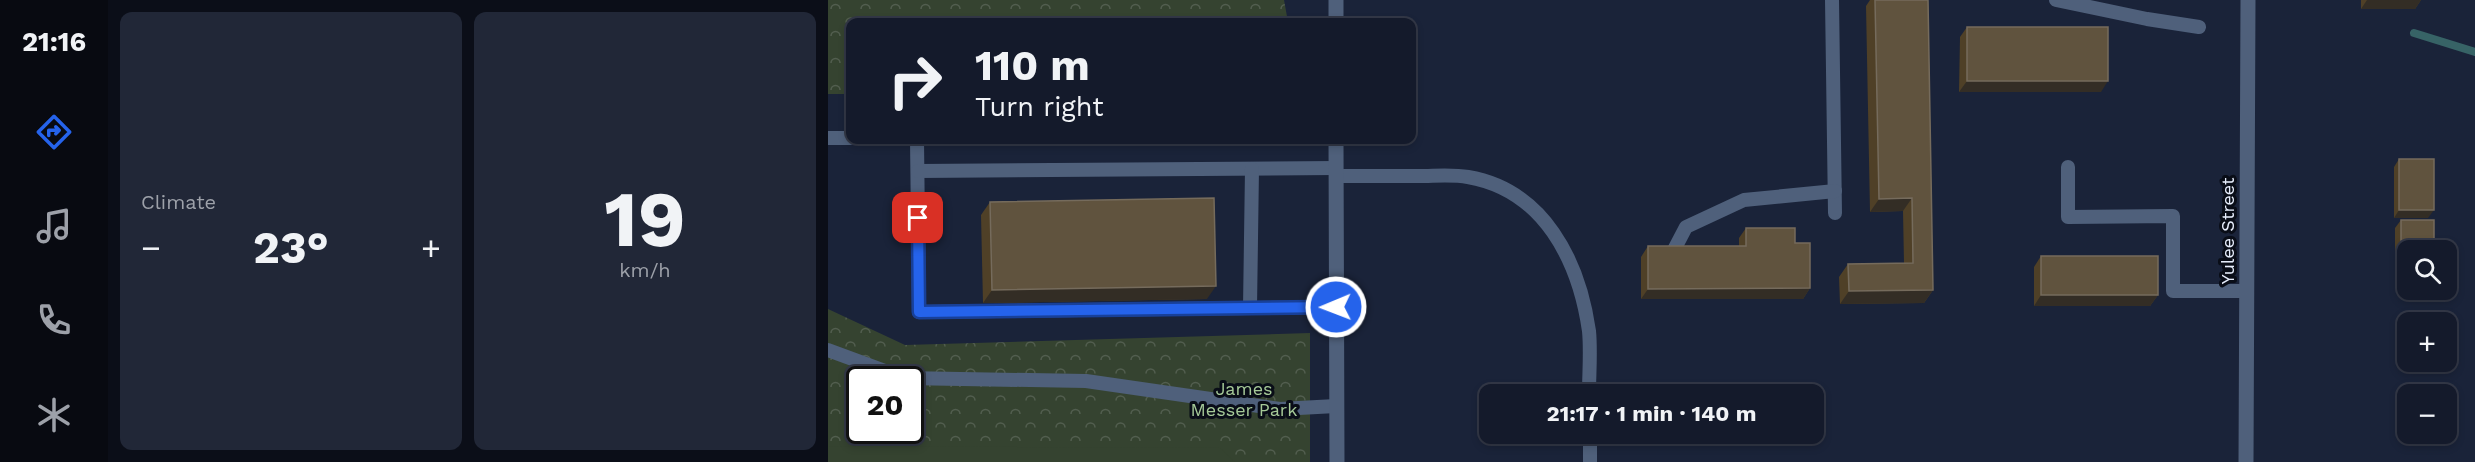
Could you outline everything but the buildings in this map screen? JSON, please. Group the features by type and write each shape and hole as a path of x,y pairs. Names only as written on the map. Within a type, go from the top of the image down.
{"street":[{"path":"1336,0 1336,18"},
{"name":"Yulee Street","path":"2246,462 2248,0"},
{"path":"1336,144 1336,462"}],"lane":[{"path":"1832,0 1835,213"},
{"path":"2056,0 2199,27"},
{"path":"828,138 846,138"},
{"path":"917,144 919,312 1336,307"},
{"path":"2068,167 2068,217 2172,216 2172,291 2246,291"},
{"path":"918,171 1252,169 1468,177 1504,187 1528,203 1552,228 1569,260 1582,296 1589,333 1589,384"},
{"path":"1250,308 1252,169"},
{"path":"1675,248 1686,227 1744,200 1835,191"},
{"path":"828,350 904,378 1086,381 1280,409 1336,406"},
{"path":"1590,444 1590,462"}],"green space":[{"path":"828,0 1284,0 1287,18 846,18 846,94 828,94"},
{"name":"James Messer Park","path":"828,309 905,345 1310,333 1310,462 828,462"},
{"path":"828,446 1220,448 1235,462 828,462"}],"waterway":[{"path":"2414,33 2475,52"}],"route":[{"path":"918,218 919,312 1336,307"}]}
